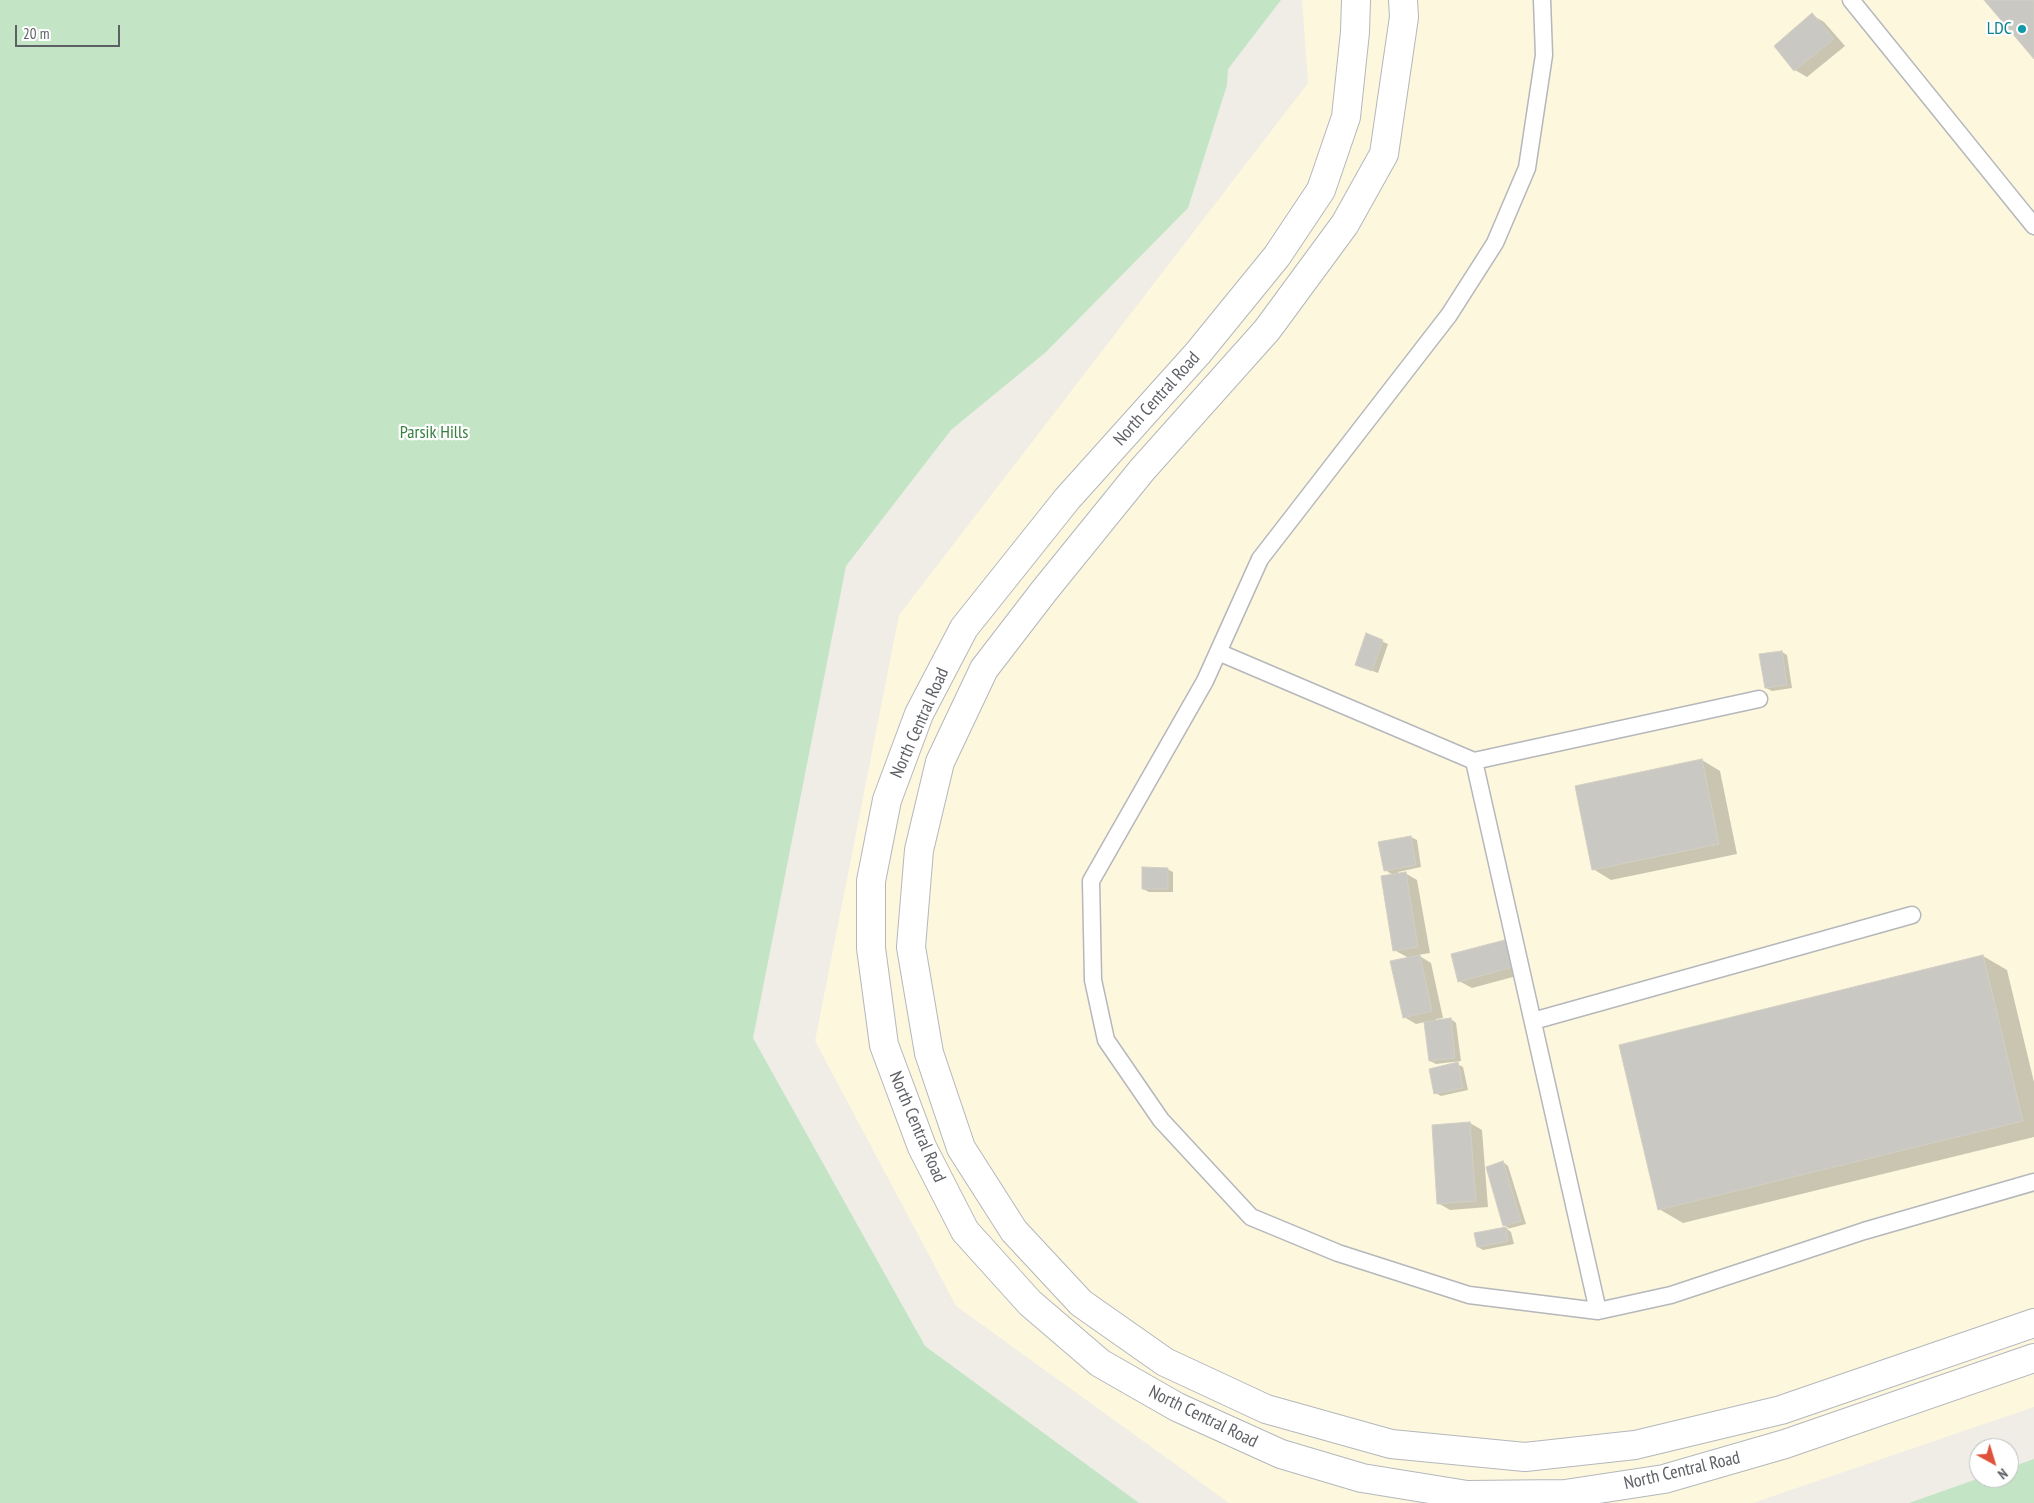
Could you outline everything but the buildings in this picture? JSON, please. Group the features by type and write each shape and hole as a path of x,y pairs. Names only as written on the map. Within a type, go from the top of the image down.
{"main road":[{"name":"North Central Road","path":"1356,0 1355,32 1346,117 1321,190 1277,256 1198,353 1067,499 964,628 920,714 887,800 871,881 871,948 884,1045 922,1147 965,1231 1030,1303 1100,1363 1177,1407 1281,1454 1362,1478 1467,1495 1566,1494 1664,1479 1785,1444 2034,1358"},
{"name":"North Central Road","path":"1403,0 1404,17 1384,154 1345,224 1267,330 1142,470 1044,591 984,669 940,762 919,850 911,947 929,1052 961,1148 1014,1230 1081,1303 1164,1362 1266,1409 1391,1444 1525,1457 1635,1445 1781,1410 2034,1323"}],"lane":[{"path":"1542,0 1544,55 1527,168 1495,243 1450,315 1260,559 1204,681 1091,882 1093,980 1106,1040 1161,1120 1251,1217 1338,1253 1469,1295 1598,1310 1671,1296 1864,1231 2034,1182"},
{"path":"1851,0 2034,226"},
{"path":"1218,652 1474,762 1759,699"},
{"path":"1474,762 1598,1310"},
{"path":"1533,1021 1912,915"}],"shaded area":[{"path":"1302,0 2034,0 2034,1407 1753,1503 1229,1503 956,1306 815,1041 899,615 1308,83"}],"green space":[{"name":"Parsik Hills","path":"0,0 1281,0 1228,69 1227,85 1188,208 1046,352 951,430 846,566 753,1038 925,1346 1139,1503 0,1503"},
{"path":"2034,1459 2034,1503 1909,1503 1969,1482 1969,1488 2019,1488 2019,1464"}],"place":[{"name":"LDC","path":"2022,29"}]}
